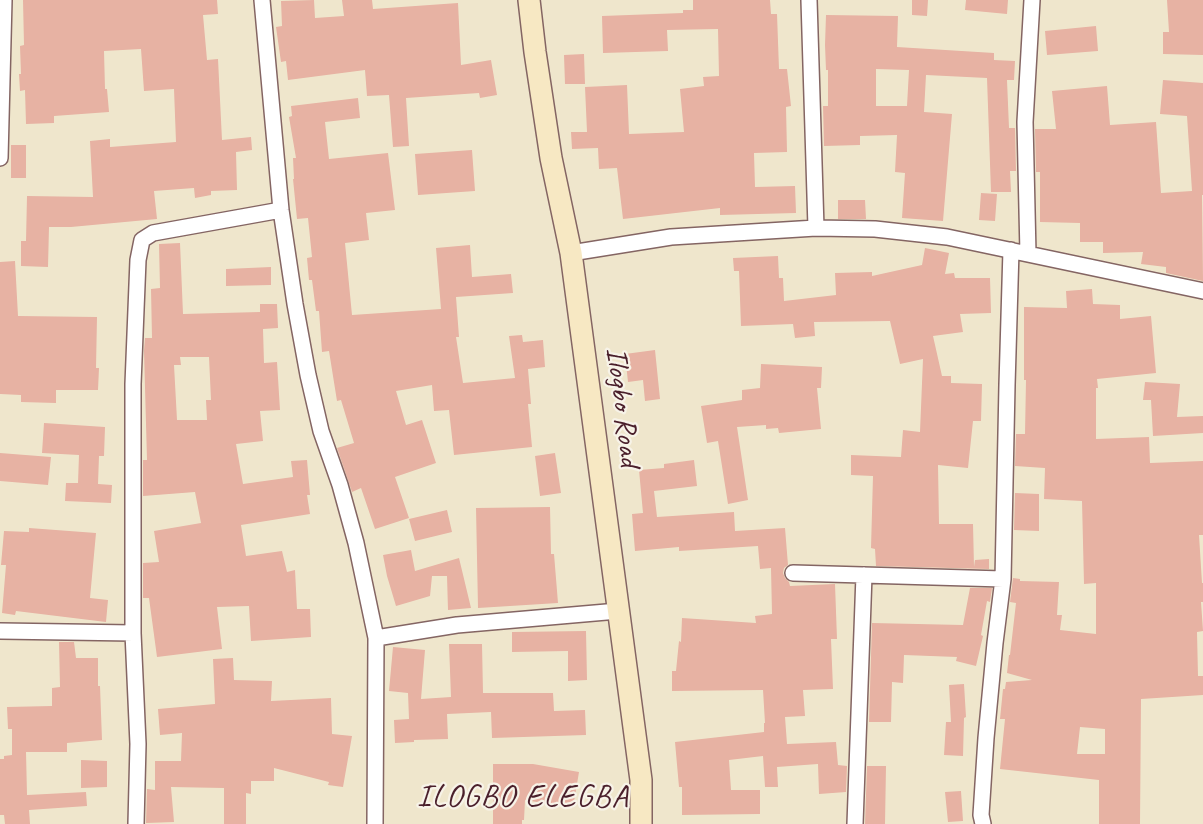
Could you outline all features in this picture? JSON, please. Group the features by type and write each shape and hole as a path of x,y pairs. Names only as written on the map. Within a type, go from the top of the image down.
{"main road":[{"name":"Ilogbo Road","path":"529,0 551,158 571,253 640,780 641,824"}],"street":[{"path":"0,158 4,0"},
{"path":"262,0 281,210 295,304 321,430 340,485 356,543 376,638 375,824"},
{"path":"809,0 816,228"},
{"path":"1028,254 1025,122 1032,0"},
{"path":"136,824 138,744 133,633 133,384 138,260 142,240 153,233 281,210"},
{"path":"571,253 671,237 816,228 876,229 937,235 1203,291"},
{"path":"982,824 986,738 1003,579 1011,250"},
{"path":"793,573 1003,579"},
{"path":"855,824 864,575"},
{"path":"376,638 457,625 618,611"},
{"path":"0,631 133,633"}],"building":[{"path":"23,0 217,0 218,14 203,15 207,60 218,59 222,140 251,137 252,150 236,152 237,190 211,191 211,195 195,198 194,188 154,191 157,219 49,227 48,267 21,266 21,241 26,241 27,196 93,197 90,141 110,139 110,147 176,142 174,89 144,91 141,49 104,51 105,89 107,89 109,112 54,116 54,123 26,124 25,90 20,91 19,74 21,74 20,46 24,45"},
{"path":"314,0 315,18 344,16 342,0 372,0 373,9 458,3 461,65 491,60 497,95 480,98 479,93 406,98 409,146 393,147 389,95 367,96 365,70 288,80 286,61 281,62 276,27 282,26 281,1"},
{"path":"693,0 770,0 771,14 777,14 779,69 787,69 791,106 786,107 787,152 754,153 755,187 795,186 796,213 720,215 720,208 623,219 617,168 599,169 598,148 572,149 571,132 587,132 585,87 627,85 629,134 684,132 680,89 704,86 703,77 719,76 718,29 667,30 668,51 603,53 602,16 683,13 683,10 693,10"},
{"path":"912,0 928,0 927,16 912,15"},
{"path":"966,0 1008,0 1007,14 965,10"},
{"path":"1167,0 1203,0 1203,55 1163,54 1163,32 1169,32"},
{"path":"826,15 898,16 897,47 994,53 994,60 1015,61 1014,80 1007,80 1009,128 1015,128 1016,171 1010,171 1011,192 991,192 987,78 926,75 924,112 952,114 943,221 902,218 905,173 895,172 897,135 860,136 860,145 824,146 823,106 828,106","holes":["876,69 909,70 907,106 876,106"]},
{"path":"1096,26 1098,51 1047,55 1045,31"},
{"path":"584,54 585,84 565,84 564,55"},
{"path":"1163,80 1203,83 1203,281 1166,273 1166,267 1141,264 1143,252 1103,253 1103,242 1080,242 1080,223 1040,222 1040,172 1036,172 1035,129 1056,129 1052,91 1107,86 1110,125 1156,122 1161,193 1192,191 1187,116 1160,114"},
{"path":"358,98 360,118 325,122 329,159 388,153 395,210 366,213 369,240 345,243 352,315 441,309 436,248 470,245 472,277 511,274 513,293 456,297 459,337 456,337 463,383 515,378 509,336 522,335 523,342 543,340 545,367 528,369 532,447 454,455 449,410 434,411 432,385 396,391 406,425 422,420 436,463 395,477 409,518 375,529 361,488 352,492 337,448 354,443 341,400 337,401 329,351 322,352 319,311 316,311 312,280 309,280 307,258 312,257 308,218 297,219 293,179 293,158 296,158 289,117 292,116 291,106"},
{"path":"11,145 26,145 26,178 11,178"},
{"path":"472,150 475,191 418,195 415,154"},
{"path":"981,193 997,194 995,221 979,220"},
{"path":"838,200 865,200 866,219 838,219"},
{"path":"180,243 183,314 260,312 260,304 277,304 278,328 263,329 264,363 277,362 280,410 260,411 263,441 236,444 243,484 293,477 291,461 307,460 310,495 307,495 310,514 241,525 246,556 282,551 287,572 295,570 297,609 310,609 311,637 251,641 249,606 217,607 222,649 157,657 149,598 143,598 143,563 159,562 154,531 201,523 195,492 143,496 143,460 147,460 144,351 145,338 152,338 151,289 160,288 159,244","holes":["180,357 209,357 211,400 206,400 207,420 177,420 174,365 181,365"]},
{"path":"925,248 949,253 945,274 954,273 955,278 990,278 991,313 960,314 963,332 933,336 942,376 951,376 951,383 982,384 981,421 973,421 968,468 938,465 939,524 973,524 974,567 975,560 989,559 989,569 876,566 875,549 871,548 873,476 851,475 851,455 901,457 903,430 920,432 923,359 900,364 890,321 814,322 815,336 795,338 793,324 741,326 739,271 734,271 733,258 778,256 779,278 783,278 784,301 836,295 835,273 872,272 872,276 922,265"},
{"path":"15,261 18,316 97,317 98,390 56,390 56,403 21,402 21,395 0,394 0,262"},
{"path":"271,267 271,285 226,286 226,269"},
{"path":"1092,289 1093,304 1120,305 1120,319 1151,316 1156,373 1097,379 1096,439 1149,437 1150,463 1203,461 1203,535 1199,535 1203,583 1203,602 1201,602 1203,631 1197,632 1198,676 1203,676 1203,695 1141,699 1140,824 1099,824 1099,780 1000,769 1005,719 1000,719 1003,689 1005,689 1006,682 1032,680 1007,673 1016,603 1010,602 1013,578 1020,579 1020,581 1059,582 1057,615 1062,615 1060,630 1096,634 1096,583 1084,584 1082,501 1044,499 1045,468 1015,466 1016,434 1025,434 1024,307 1067,308 1066,291","holes":["1080,727 1105,729 1105,754 1077,754"]},
{"path":"655,350 660,399 645,401 643,380 628,382 625,354"},
{"path":"761,364 822,367 821,388 817,388 821,429 779,433 778,428 766,429 766,425 737,427 748,500 728,504 718,441 707,443 701,406 742,400 742,390 760,388"},
{"path":"1145,382 1180,384 1177,417 1203,416 1203,433 1153,436 1151,400 1143,400"},
{"path":"44,423 105,427 104,456 99,456 98,484 112,485 111,503 65,501 66,483 78,483 79,455 42,453"},
{"path":"0,453 51,457 48,485 0,481"},
{"path":"555,453 561,493 540,496 535,456"},
{"path":"694,460 697,486 654,491 657,517 734,512 735,531 785,528 788,565 784,568 783,573 790,586 835,584 837,639 831,639 833,689 803,690 805,716 785,717 787,744 836,742 838,765 847,766 846,792 819,794 818,764 777,767 778,787 765,787 763,756 729,760 731,790 760,790 760,814 682,815 682,787 679,787 675,742 764,732 765,723 763,690 672,691 672,671 676,671 682,618 756,623 755,616 772,614 771,568 760,569 758,546 679,551 679,547 635,551 632,514 643,513 639,470 664,468 664,464"},
{"path":"1015,493 1039,494 1039,531 1014,530"},
{"path":"550,507 551,554 554,554 558,603 478,608 476,508"},
{"path":"447,510 452,532 415,541 409,519"},
{"path":"29,528 96,533 90,598 108,600 106,622 16,611 15,615 2,613 6,565 1,565 4,531 29,532"},
{"path":"411,550 415,571 459,558 471,608 448,610 447,576 432,576 430,596 396,606 383,555"},
{"path":"970,588 992,588 990,602 987,601 981,635 983,636 976,666 956,661 957,657 904,655 903,683 892,682 891,722 869,722 872,623 963,625"},
{"path":"586,631 587,680 568,681 568,651 512,652 512,632"},
{"path":"59,642 74,642 76,658 98,658 102,740 67,743 67,752 26,752 27,795 86,792 87,806 29,810 30,824 5,824 4,815 0,815 0,759 12,755 12,729 8,729 7,707 52,706 52,688 60,687"},
{"path":"449,644 482,644 483,693 553,693 554,711 585,710 586,735 492,738 491,712 447,714 448,739 395,743 394,720 409,719 408,693 389,691 393,647 425,650 421,699 451,697"},
{"path":"233,658 234,680 272,681 271,701 331,698 332,734 352,736 343,787 328,785 329,782 274,768 274,781 251,781 251,794 246,793 246,824 224,824 224,788 171,787 174,822 146,823 147,789 155,790 155,761 181,761 182,733 160,735 158,709 215,704 213,659"},
{"path":"964,684 966,717 964,718 963,756 944,755 946,722 951,722 949,685"},
{"path":"81,760 107,761 107,787 81,788"},
{"path":"493,764 533,764 579,772 573,808 525,800 522,824 493,824"},
{"path":"867,766 886,766 885,824 865,824"},
{"path":"961,791 963,821 948,822 945,792"}],"district":[{"name":"ILOGBO ELEGBA","path":"523,798"}]}
